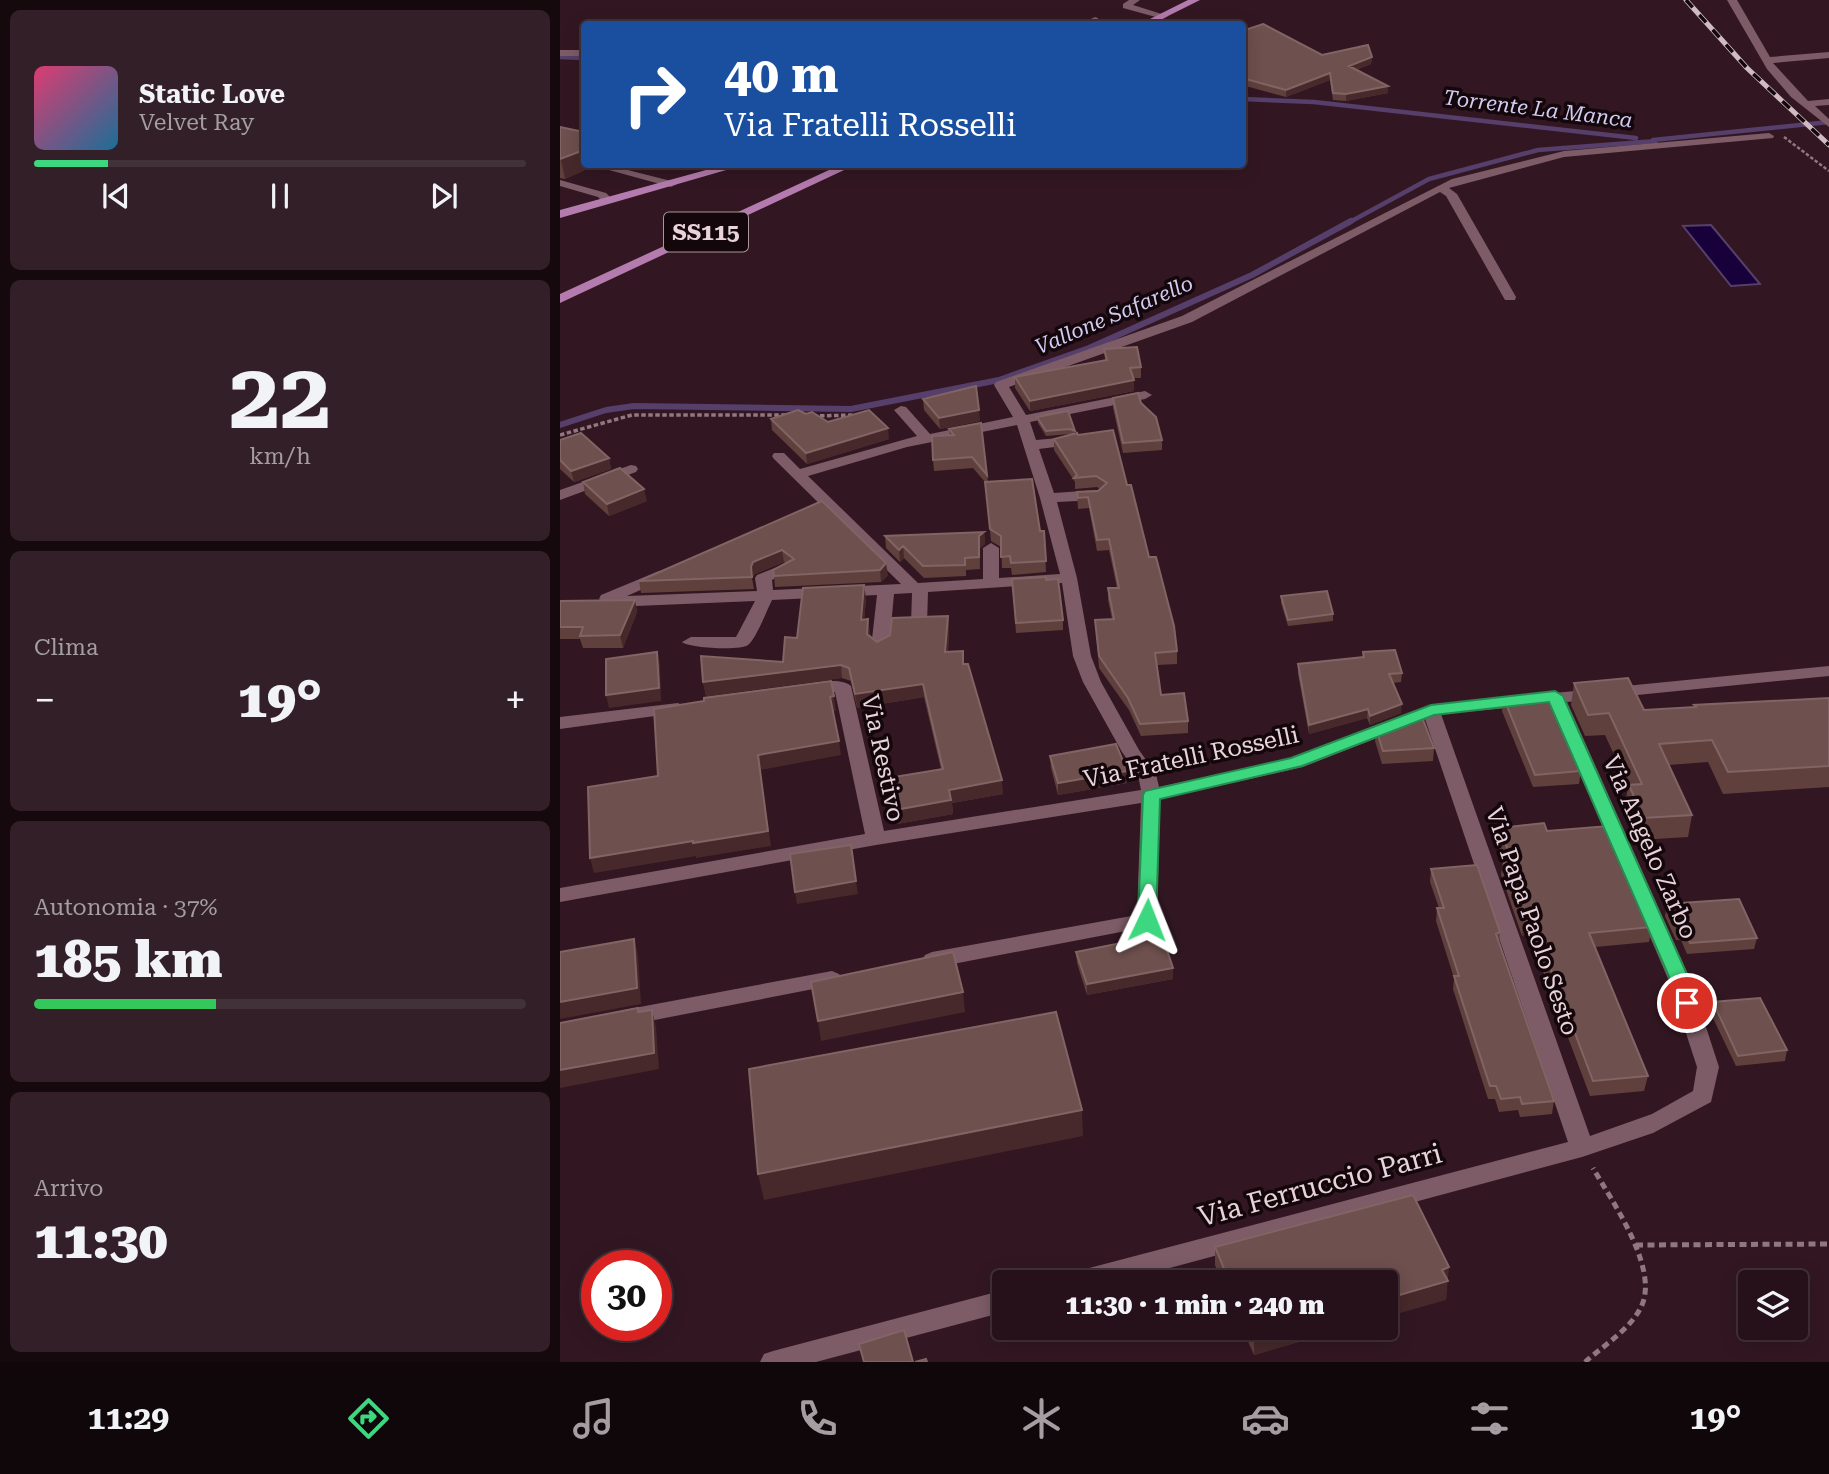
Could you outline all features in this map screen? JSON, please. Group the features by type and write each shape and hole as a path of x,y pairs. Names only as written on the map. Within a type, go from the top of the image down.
{"main road":[{"path":"1152,21 1195,0"},
{"path":"560,214 727,168"},
{"name":"SS115","path":"560,299 843,168"}],"street":[{"path":"1135,0 1126,6 1163,16"},
{"path":"1732,0 1768,60 1805,104 1829,124"},
{"path":"560,53 581,53"},
{"path":"1768,60 1829,55"},
{"path":"1805,104 1829,102"},
{"path":"915,963 1147,920 1151,795 1147,774 1131,752 1082,656 1069,578 1048,498 1023,422 1001,385 1187,319 1440,187 1564,154 1769,136"},
{"path":"608,168 671,184"},
{"path":"561,183 602,195 608,201"},
{"path":"1440,187 1451,194 1510,297"},
{"path":"798,474 927,439 1023,422 1145,395"},
{"path":"901,410 927,439"},
{"path":"1031,446 1070,442"},
{"path":"779,456 917,588 919,624"},
{"path":"560,495 631,469"},
{"path":"1048,498 1097,495"},
{"path":"805,512 827,502"},
{"path":"991,548 991,583"},
{"path":"691,642 742,642 766,596 763,578 785,569"},
{"path":"673,570 592,603 886,590 1069,578"},
{"path":"880,648 886,590"},
{"name":"Via Fratelli Rosselli","path":"560,895 876,839 1151,795 1296,763 1431,710 1829,671"},
{"name":"Via Restivo","path":"788,693 842,686 876,839"},
{"name":"Via Angelo Zarbo","path":"1555,696 1680,981 1708,1067 1703,1096 1679,1113 1627,1135 1583,1148"},
{"path":"560,723 694,705"},
{"name":"Via Papa Paolo Sesto","path":"1431,710 1583,1148"},
{"path":"615,1019 847,976"},
{"name":"Via Ferruccio Parri","path":"1123,1270 1583,1148"},
{"path":"773,1362 992,1304"}],"path":[{"path":"1769,136 1785,138 1829,171"},
{"path":"809,416 881,414 901,410"},
{"path":"560,435 632,415 795,415"},
{"path":"1583,1148 1636,1245 1646,1282 1642,1308 1585,1362"},
{"path":"1636,1245 1829,1244"}],"shaded area":[{"path":"1711,225 1760,284 1731,286 1683,226"}],"building":[{"path":"1263,24 1322,55 1368,45 1372,57 1349,66 1388,86 1346,94 1333,93 1330,73 1286,90 1246,79 1246,30"},
{"path":"560,127 581,131 581,151 560,159"},
{"path":"1137,347 1141,367 1130,368 1134,380 1030,401 1015,377 1107,360 1104,349"},
{"path":"976,386 979,410 939,418 923,399"},
{"path":"1138,393 1141,403 1156,417 1162,440 1123,443 1113,398"},
{"path":"798,410 806,414 812,412 828,422 869,410 888,428 806,453 771,419"},
{"path":"1068,411 1075,431 1046,431 1037,417"},
{"path":"981,423 987,475 972,457 933,460 932,436 954,435 949,429"},
{"path":"1113,430 1127,485 1131,485 1149,557 1156,557 1174,626 1177,651 1155,653 1161,695 1184,693 1188,721 1140,724 1128,698 1099,656 1095,620 1114,619 1108,588 1119,588 1109,539 1097,540 1088,497 1078,498 1077,492 1098,491 1107,483 1096,476 1074,478 1077,475 1054,439 1077,433"},
{"path":"581,433 609,458 571,471 560,460 560,440"},
{"path":"620,468 644,489 607,504 583,482"},
{"path":"1032,479 1040,531 1044,531 1046,561 1011,563 1010,556 1001,557 1001,536 990,529 985,482"},
{"path":"822,501 886,563 880,570 774,576 773,570 794,559 782,550 753,562 752,577 639,581"},
{"path":"984,532 979,536 979,557 965,558 965,565 923,566 903,546 899,550 885,536"},
{"path":"1046,577 1046,580 1058,579 1063,620 1016,623 1012,579"},
{"path":"864,585 861,620 868,619 867,634 877,642 890,635 892,618 948,616 945,652 963,651 963,664 968,664 1002,780 949,790 951,800 895,810 888,778 943,769 923,684 855,694 849,668 841,665 703,682 701,656 783,662 785,637 797,638 803,588"},
{"path":"1327,591 1333,614 1288,620 1281,596"},
{"path":"635,600 620,635 580,636 583,627 560,627 560,601"},
{"path":"1395,650 1402,673 1389,674 1402,704 1370,716 1368,709 1309,725 1298,664 1364,657 1363,652"},
{"path":"657,652 659,688 606,695 606,659"},
{"path":"1628,678 1644,710 1829,698 1829,766 1728,772 1712,740 1659,744 1692,815 1643,818 1629,785 1642,784 1609,713 1588,715 1574,683"},
{"path":"831,681 834,696 830,697 839,741 758,755 768,831 590,858 588,787 658,776 654,709 704,701 704,698"},
{"path":"1550,695 1564,726 1560,726 1581,771 1535,775 1504,699"},
{"path":"1409,716 1411,720 1422,717 1434,748 1383,751 1376,729"},
{"path":"1116,744 1127,771 1058,783 1050,756"},
{"path":"1544,823 1547,831 1609,826 1652,927 1589,933 1648,1076 1593,1081 1532,919 1524,921 1503,860 1512,860 1499,828"},
{"path":"851,845 856,881 795,892 790,854"},
{"path":"1477,865 1500,932 1496,934 1554,1101 1522,1104 1520,1097 1501,1099 1496,1086 1490,1086 1454,976 1459,976 1437,908 1444,908 1431,869"},
{"path":"1739,899 1757,938 1690,943 1683,928 1678,928 1667,904"},
{"path":"1162,935 1173,968 1087,984 1076,952"},
{"path":"634,939 637,988 560,1002 560,952"},
{"path":"953,952 963,992 818,1021 811,982"},
{"path":"1760,998 1787,1050 1738,1056 1713,1002"},
{"path":"638,1008 638,1012 652,1010 654,1053 560,1070 560,1023"},
{"path":"1056,1012 1082,1110 758,1174 749,1069"},
{"path":"1413,1195 1449,1267 1442,1270 1448,1281 1398,1296 1398,1270 1225,1270 1215,1247"},
{"path":"904,1330 913,1362 864,1362 859,1344"}],"waterway":[{"name":"Torrente La Manca","path":"560,57 581,58"},
{"name":"Torrente La Manca","path":"1246,99 1314,102 1636,138"},
{"name":"Torrente La Manca","path":"1653,140 1829,122"},
{"name":"Vallone Safarello","path":"1348,223 1429,179 1538,150 1656,141"},
{"name":"Vallone Safarello","path":"560,425 606,410 634,406 851,409 999,380 1089,348 1252,275 1351,221"}],"railway":[{"path":"1686,0 1747,68 1829,145"}],"route":[{"path":"1147,920 1151,795 1296,763 1431,710 1555,696 1680,981 1687,1003"}]}
